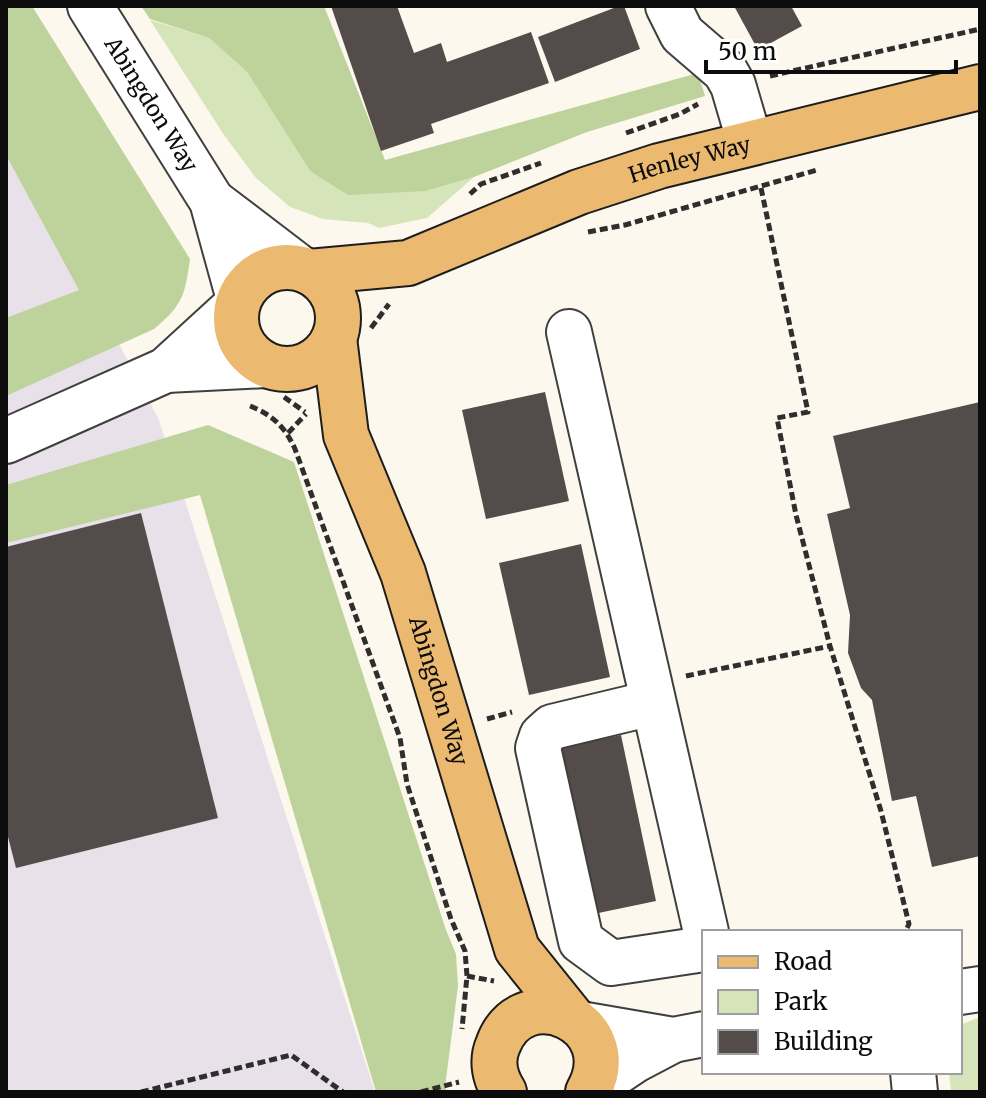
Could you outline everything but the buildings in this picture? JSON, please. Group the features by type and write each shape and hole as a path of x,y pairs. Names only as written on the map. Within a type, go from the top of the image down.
{"main road":[{"name":"Henley Way","path":"304,270 408,263 579,192 659,166 980,87"},
{"name":"Henley Way","path":"335,336 408,263"},
{"path":"285,266 304,270 321,279 331,291 337,304 335,336 327,351 301,368 268,366 244,346 235,319 238,302 246,286 270,269 285,266"},
{"name":"Abingdon Way","path":"335,336 346,435 403,573 517,949 590,1035 596,1048 595,1077 589,1091"},
{"name":"Abingdon Way","path":"268,366 346,435"},
{"name":"Abingdon Way","path":"504,1092 481,1036 517,949"},
{"path":"481,1036 534,1013 559,1012 577,1022"}],"street":[{"name":"Abingdon Way","path":"90,6 212,201 238,302"},
{"path":"668,6 682,34 725,71 733,85 750,143"},
{"name":"Abingdon Way","path":"212,201 304,270"},
{"path":"6,441 166,370 238,302"},
{"path":"569,332 706,930"},
{"path":"166,370 268,366"},
{"path":"652,703 552,727 542,736 538,748 581,941 611,963 702,949"},
{"path":"577,1022 689,1037"},
{"path":"589,1091 635,1060 689,1037"}],"path":[{"path":"583,233 625,225 819,169"},
{"path":"761,188 808,412 777,418 796,515 826,631 881,811 909,924 906,930"},
{"path":"241,403 276,420 288,433 400,738 407,784 451,919 465,951 467,976 481,1036"},
{"path":"141,1092 291,1055 343,1092"},
{"path":"421,1092 462,1081 467,1092"}],"shaded area":[{"path":"6,129 159,420 375,1092 6,1092"}],"green space":[{"path":"6,6 32,6 190,259 177,306 154,329 6,396 6,318 79,290 6,155"},
{"path":"141,6 324,6 385,160 698,73 705,96 587,132 474,177 426,191 348,195 310,171 247,72 209,38 150,19"},
{"path":"150,20 209,38 247,72 310,171 426,191 474,177 427,218 379,228 368,223 323,219 290,207 256,178 224,135"},
{"path":"208,425 294,462 456,954 458,986 445,1087 447,1092 376,1092 200,495 6,543 6,485"},
{"path":"980,1017 980,1086 977,1092 951,1092 949,1074 962,1074 962,1024"}]}
